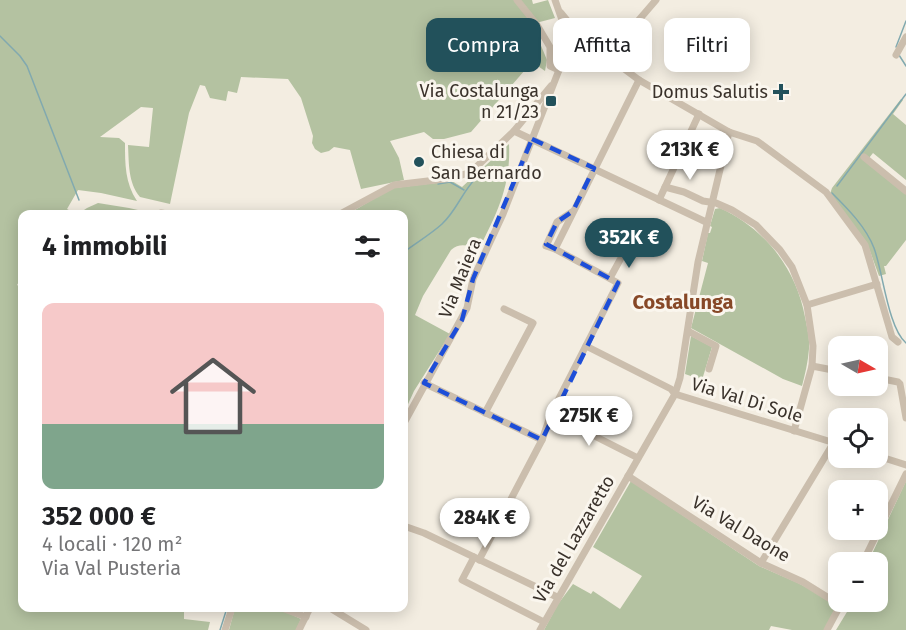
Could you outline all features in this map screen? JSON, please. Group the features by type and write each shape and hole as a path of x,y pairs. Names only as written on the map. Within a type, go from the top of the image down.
{"street":[{"path":"517,0 537,25 550,47 550,66 553,67"},
{"path":"555,0 563,18"},
{"path":"641,18 656,0"},
{"path":"896,55 906,37"},
{"name":"Via Maiera","path":"408,415 424,383 462,320 473,279 496,230 558,72"},
{"path":"628,72 729,132 757,141 826,192 865,245 892,337 897,342"},
{"path":"544,622 462,580 542,440 551,414 618,283 555,249 639,80"},
{"path":"347,210 394,185 453,178 474,169 514,132 555,82"},
{"path":"659,200 699,114"},
{"path":"514,132 706,222"},
{"name":"Via del Lazzaretto","path":"540,630 675,393 680,378 706,222 729,132"},
{"path":"864,157 906,191"},
{"path":"664,187 732,210 756,225 769,237 792,267 807,306 813,346 812,366 794,431"},
{"path":"610,278 626,249"},
{"path":"807,306 877,284"},
{"path":"485,413 533,323 504,309"},
{"path":"688,331 716,346 709,369"},
{"name":"Via Val Di Sole","path":"586,346 675,393 828,441"},
{"path":"812,366 828,369"},
{"path":"888,380 900,384 906,418"},
{"path":"424,383 542,440"},
{"path":"551,414 638,458"},
{"path":"761,563 828,456"},
{"path":"888,459 906,465"},
{"path":"868,552 906,474"},
{"name":"Via Val Daone","path":"628,476 761,563 828,596"},
{"path":"408,527 557,597"},
{"path":"225,630 231,612"},
{"path":"293,612 306,617"},
{"path":"299,630 308,612"},
{"path":"337,612 366,630"},
{"path":"827,630 836,612"}],"highlighted area":[{"path":"532,139 594,168 573,211 557,222 546,244 618,283 542,440 424,383 462,320 473,279"}],"green space":[{"path":"0,0 532,0 533,4 548,0 555,18 541,22 541,18 426,18 426,72 523,72 471,132 444,139 433,139 424,132 390,141 399,158 404,180 361,189 350,150 334,147 321,153 315,149 301,98 288,79 241,77 237,93 228,91 226,101 210,98 205,86 200,85 189,113 170,204 140,197 133,186 128,145 149,147 153,108 141,107 100,137 119,138 125,143 128,180 137,201 78,190 67,209 69,210 18,210 18,612 184,612 184,619 210,622 208,630 0,630"},
{"path":"541,46 547,60 545,71 541,68"},
{"path":"901,99 903,100 893,114 906,125 906,180 873,153 869,158 906,194 906,240 884,266 886,274 879,276 867,243 830,194 832,188"},
{"path":"509,144 508,173 502,199 479,249 461,245 451,250 423,296 415,315 450,334 408,404 408,210 355,210 394,188 452,181 462,187"},
{"path":"98,203 138,210 84,210"},
{"path":"720,208 751,227 764,239 776,252 794,282 801,299 809,341 802,386 783,379 691,328 708,263 702,261 708,233 712,227 710,226 715,209"},
{"path":"691,336 712,347 702,380 685,374"},
{"path":"631,481 759,566 828,599 828,612 835,612 825,630 792,630 771,626 769,630 544,630 558,604 573,584 591,594 593,591 620,609 642,576 593,547"},
{"path":"906,481 906,630 836,630 847,612 888,612 888,552 873,552 878,540 888,540 888,520"},
{"path":"234,612 286,612 301,619 296,630 229,630"}],"waterway":[{"path":"896,47 906,21"},
{"path":"0,36 27,66 79,200"},
{"path":"899,55 906,66"},
{"path":"837,186 906,94"},
{"path":"408,249 442,224 476,178"},
{"path":"438,184 450,182 464,190"},
{"path":"832,193 856,219 871,240 890,313 900,336 906,343"},
{"path":"220,630 226,612"}],"place":[{"name":"Domus Salutis","path":"781,92"},
{"name":"Via Costalunga n 21/23","path":"551,101"},
{"name":"Chiesa di San Bernardo","path":"419,162"}],"district":[{"name":"Costalunga","path":"683,302"}]}
